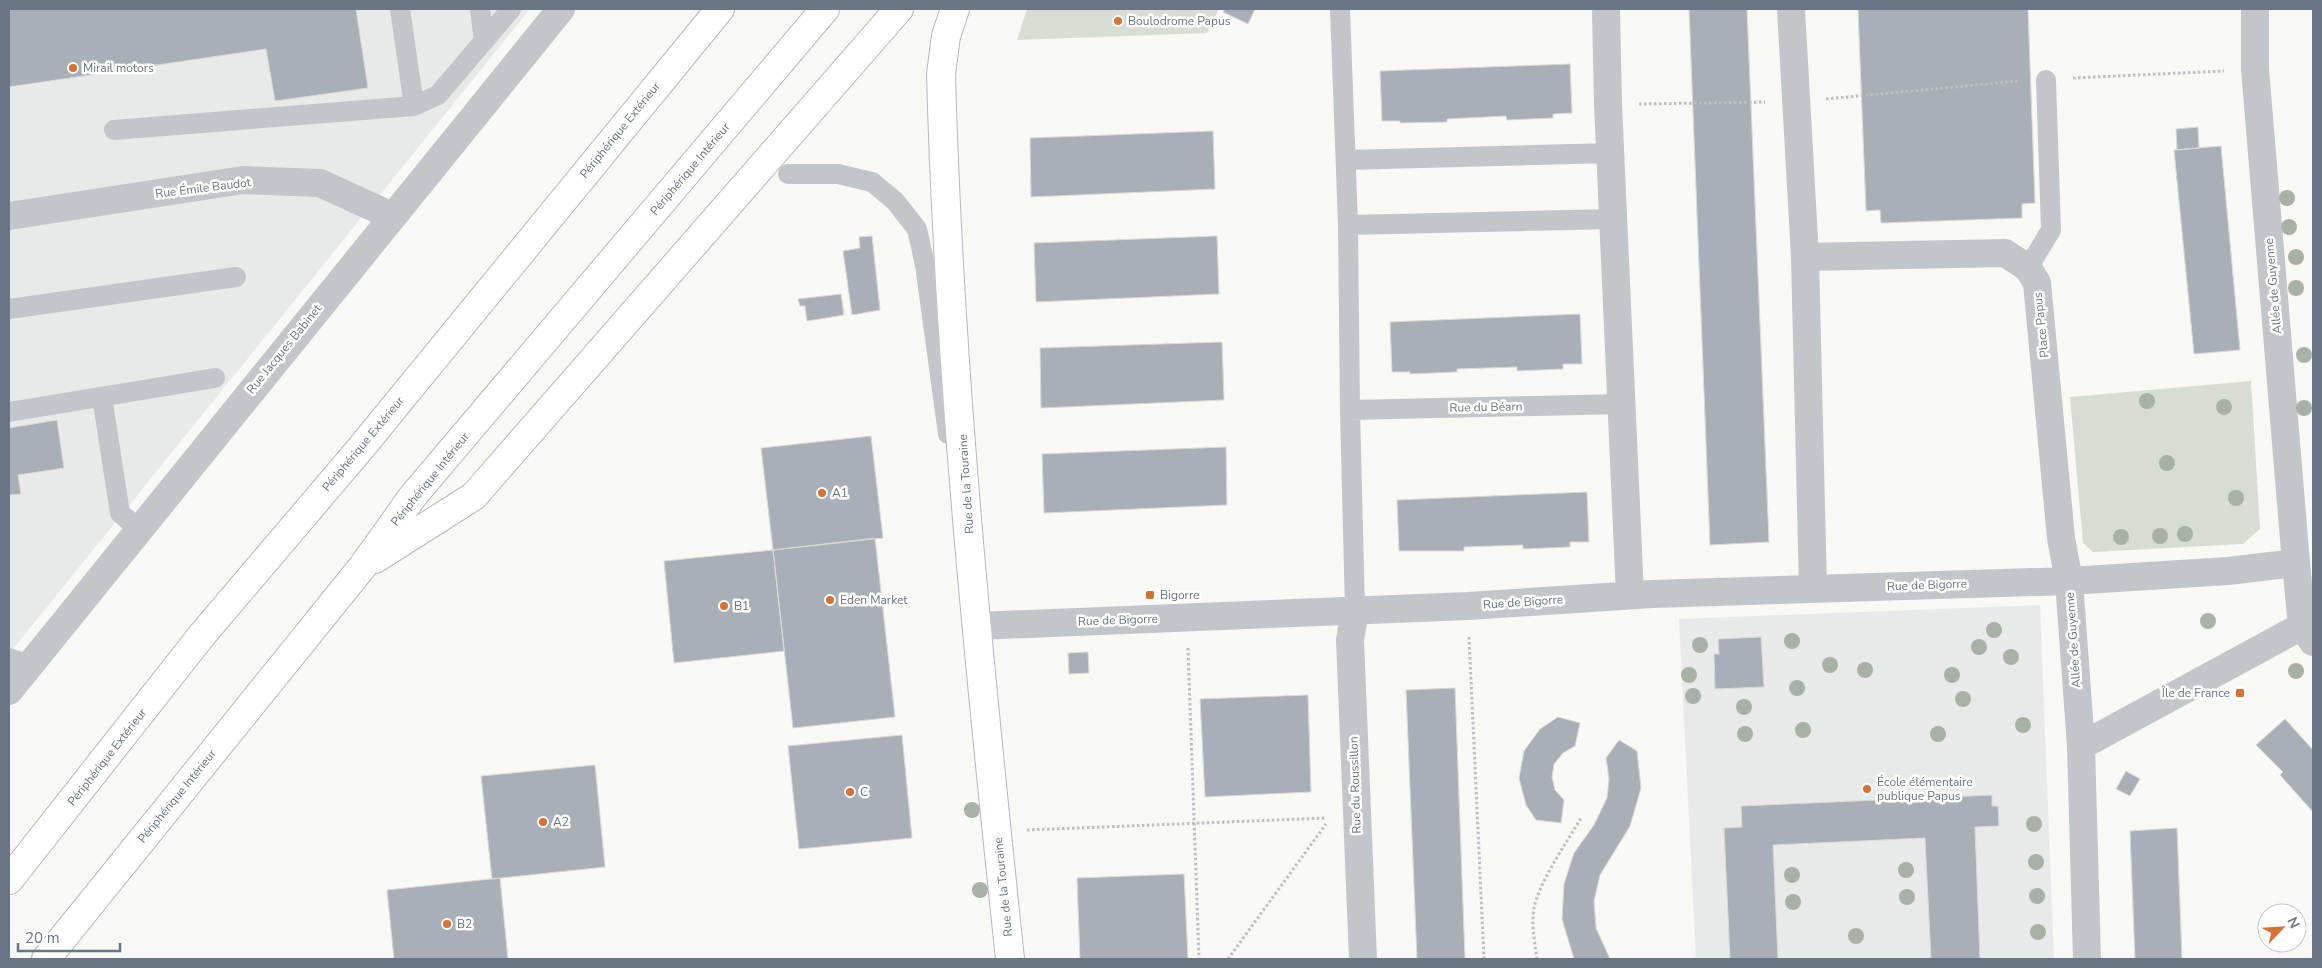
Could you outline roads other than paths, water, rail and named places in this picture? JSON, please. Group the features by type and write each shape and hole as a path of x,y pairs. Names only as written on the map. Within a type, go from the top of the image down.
{"main road":[{"name":"Périphérique Extérieur","path":"9,880 202,636 360,449 720,9"},
{"name":"Périphérique Intérieur","path":"46,959 363,566 413,496 825,9"},
{"path":"363,566 474,496 899,9"},
{"name":"Rue de la Touraine","path":"955,9 946,36 941,74 943,136 956,357 976,626 1010,959"}],"street":[{"name":"Rue Jacques Babinet","path":"9,691 19,662 139,529 561,9"},
{"path":"1606,9 1608,104 1630,595"},
{"path":"1791,9 1805,257 1813,589"},
{"name":"Allée de Guyenne","path":"2081,746 2308,634 2296,563 2255,69 2255,9"},
{"name":"Rue Émile Baudot","path":"9,216 243,180 320,183 392,216"},
{"path":"1805,257 2005,254 2028,268"},
{"name":"Place Papus","path":"2028,268 2037,283 2061,538 2069,581"},
{"name":"Allée de Guyenne","path":"2087,959 2081,746 2069,581 2228,571 2296,563"},
{"name":"Rue de Bigorre","path":"976,626 1468,606 1630,595 2069,581"},
{"name":"Rue du Roussillon","path":"1355,610 1350,640 1363,959"}],"lane":[{"path":"400,9 414,106"},
{"path":"480,9 484,41"},
{"path":"114,130 414,106 438,94 511,9"},
{"path":"1340,9 1348,224 1355,610"},
{"path":"2028,268 2051,230 2046,80"},
{"path":"1346,160 1611,153"},
{"path":"788,174 838,174 872,182 895,201 918,229 925,265 976,626"},
{"path":"1348,224 1613,218"},
{"path":"9,309 236,277"},
{"path":"9,412 215,378"},
{"path":"102,397 120,513 139,529"},
{"name":"Rue du Béarn","path":"1350,410 1622,404"}],"place":[{"name":"Boulodrome Papus","path":"1118,21"},
{"name":"Mirail motors","path":"73,68"},
{"name":"A1","path":"822,493"},
{"name":"Bigorre","path":"1150,595"},
{"name":"Eden Market","path":"830,600"},
{"name":"B1","path":"724,606"},
{"name":"Île de France","path":"2240,693"},
{"name":"École élémentaire publique Papus","path":"1867,789"},
{"name":"C","path":"850,792"},
{"name":"A2","path":"543,822"},
{"name":"B2","path":"447,924"}]}
